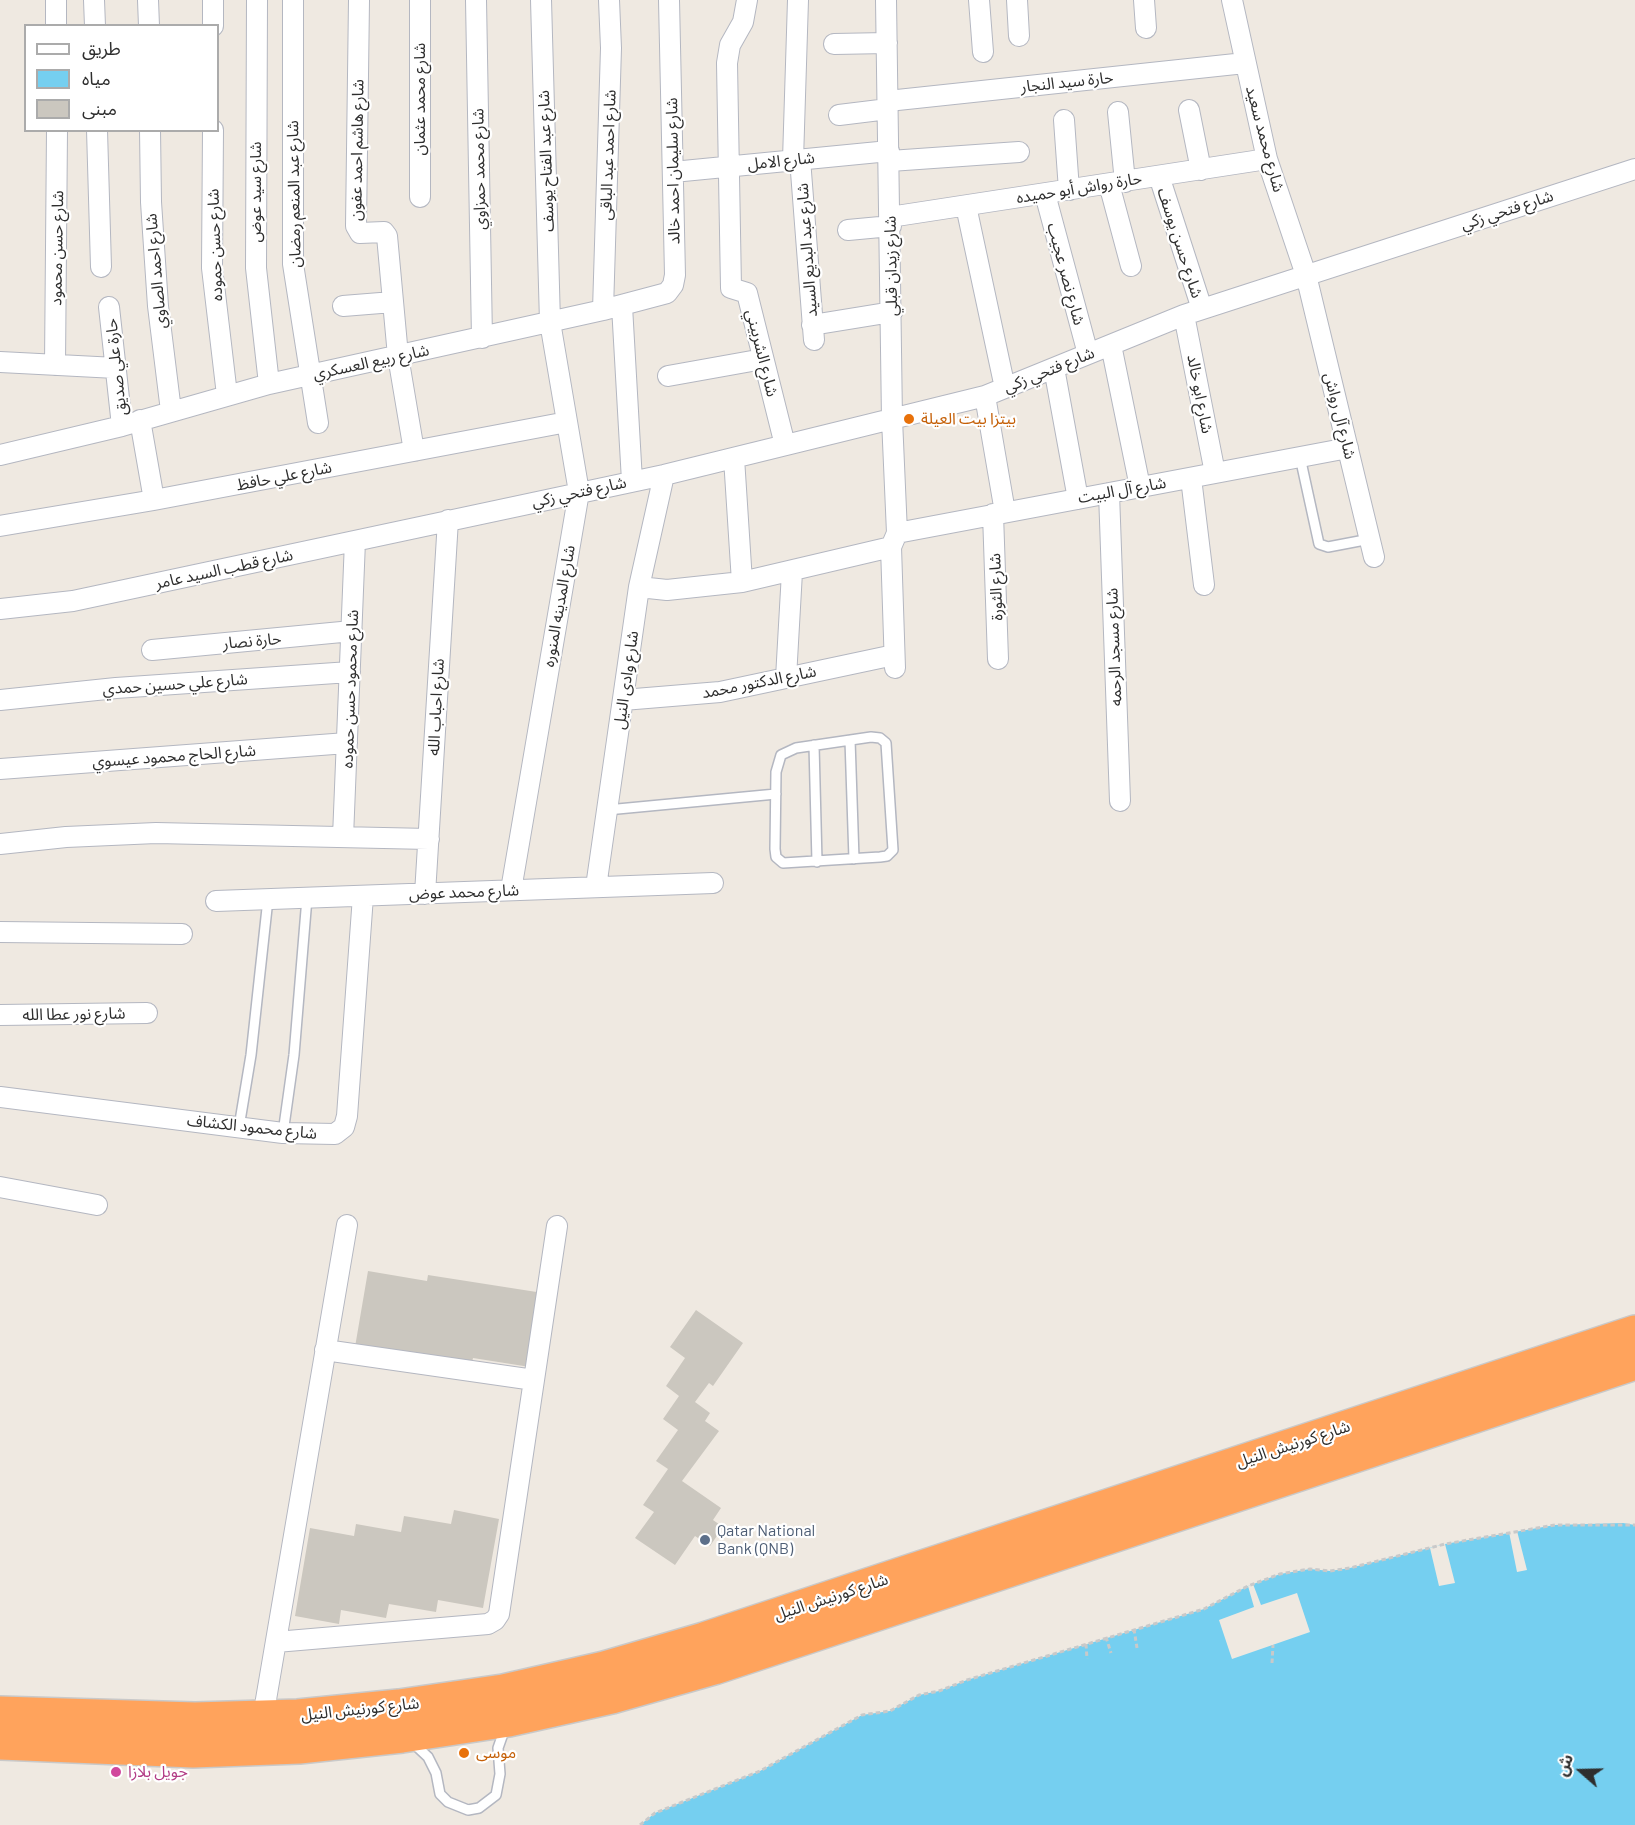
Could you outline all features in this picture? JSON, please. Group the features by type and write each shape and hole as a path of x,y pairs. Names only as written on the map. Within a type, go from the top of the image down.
{"highway":[{"name":"شارع كورنيش النيل","path":"0,1713 195,1719 263,1718 411,1704 503,1691 604,1668 715,1636 1635,1332"},
{"name":"شارع كورنيش النيل","path":"0,1743 193,1750 299,1747 402,1736 509,1720 612,1697 714,1668 1635,1363"}],"street":[{"path":"56,0 56,24"},
{"path":"94,0 95,24"},
{"path":"148,0 148,24"},
{"path":"213,0 213,24"},
{"name":"شارع سيد عوض","path":"257,0 256,268 269,384"},
{"name":"شارع عبد المنعم رمضان","path":"292,0 293,264 318,423"},
{"name":"شارع هاشم احمد عفون","path":"359,0 356,226 360,233 386,233 398,356 414,451"},
{"name":"شارع محمد عثمان","path":"420,0 420,197"},
{"name":"شارع محمد حمزاوي","path":"476,0 482,338"},
{"name":"شارع عبد الفتاح يوسف","path":"541,0 550,322"},
{"name":"شارع احمد عبد الباقى","path":"603,310 611,48 609,0"},
{"name":"شارع سليمان احمد خالد","path":"622,306 667,293 673,285 675,275 669,0"},
{"path":"729,166 727,54 743,22 747,0"},
{"name":"شارع عبد البديع السيد","path":"798,0 797,160 813,333 892,312"},
{"name":"شارع زيدان قبلي","path":"886,0 895,661"},
{"path":"979,0 983,52"},
{"path":"1017,0 1019,36"},
{"path":"1144,0 1146,28"},
{"name":"شارع محمد سعيد","path":"1232,0 1268,159 1306,275"},
{"path":"834,44 887,43"},
{"name":"حارة سيد النجار","path":"839,114 888,105 1245,63"},
{"path":"1189,110 1201,170"},
{"path":"1118,112 1117,183 1131,266"},
{"path":"1064,120 1069,190"},
{"name":"شارع حسن محمود","path":"55,365 57,132"},
{"path":"97,132 100,267"},
{"name":"شارع احمد الصاوي","path":"150,132 151,202 158,306 171,411"},
{"name":"شارع حسن حموده","path":"213,132 212,268 227,395"},
{"name":"شارع الامل","path":"673,172 797,160 1019,152"},
{"name":"حارة رواش أبو حميده","path":"848,230 966,206 1268,159"},
{"name":"شارع الشربيني","path":"729,166 731,288 733,291 746,291 785,445"},
{"name":"شارع فتحي زكي","path":"447,520 664,475 985,396 1193,312 1635,169"},
{"name":"شارع حسن يوسف","path":"1159,176 1193,312"},
{"name":"شارع نصر عجيب","path":"1045,194 1088,354"},
{"path":"966,206 1005,388"},
{"name":"شارع آل رواش","path":"1306,275 1372,548"},
{"path":"343,306 393,302"},
{"path":"622,306 632,481"},
{"name":"شارع ربيع العسكري","path":"0,455 131,423 269,384 622,306"},
{"name":"حارة علي صديق","path":"110,308 116,368 154,500"},
{"name":"شارع ابو خالد","path":"1193,312 1215,473"},
{"name":"شارع المدينه المنوره","path":"511,890 579,492 550,322"},
{"path":"1111,345 1140,487"},
{"path":"668,376 763,359"},
{"path":"0,362 116,368"},
{"path":"1054,368 1078,499"},
{"name":"شارع الثورة","path":"985,396 999,513 999,659"},
{"name":"شارع علي حافظ","path":"0,526 154,500 567,422"},
{"name":"شارع آل البيت","path":"639,587 668,590 742,582 792,572 894,540 999,513 1348,448"},
{"path":"734,458 742,582"},
{"name":"شارع وادى النيل","path":"596,887 639,587 664,475"},
{"path":"1191,478 1204,585"},
{"name":"شارع مسجد الرحمه","path":"1109,493 1120,801"},
{"name":"شارع قطب السيد عامر","path":"0,609 74,601 447,520"},
{"name":"شارع احباب الله","path":"425,894 447,520"},
{"name":"شارع محمود حسن حموده","path":"344,837 355,540"},
{"path":"786,678 792,572"},
{"name":"حارة نصار","path":"152,650 352,631"},
{"name":"شارع الدكتور محمد","path":"623,700 720,692 786,678 895,661"},
{"name":"شارع علي حسين حمدي","path":"0,700 116,688 350,672"},
{"name":"شارع الحاج محمود عيسوي","path":"0,769 347,743"},
{"path":"0,844 111,833 429,839"},
{"name":"شارع محمد عوض","path":"216,901 713,883"},
{"name":"شارع محمود الكشاف","path":"0,1097 283,1132 335,1134 344,1127 347,1116 363,896"},
{"path":"0,932 182,934"},
{"name":"شارع نور عطا الله","path":"0,1015 147,1013"},
{"path":"0,1187 97,1205"},
{"path":"263,1718 347,1225"},
{"path":"276,1641 488,1624 495,1620 499,1614 557,1226"},
{"path":"325,1350 534,1380"}],"lane":[{"path":"1300,457 1319,544 1328,548 1372,548"},
{"path":"880,738 886,743 892,850 887,856 783,863 776,857 777,763 781,755 788,750 850,740 880,738"},
{"path":"850,740 854,859"},
{"path":"814,745 817,862"},
{"path":"607,810 776,794"},
{"path":"283,1132 294,1055 307,898"},
{"path":"239,1127 253,1045 268,899"},
{"path":"402,1736 417,1745 428,1757 436,1773 441,1794 448,1802 468,1810 489,1803 496,1795 500,1774 498,1748 509,1720"}],"path":[{"path":"639,1825 655,1813 760,1771 862,1715 890,1711 919,1695 939,1691 1106,1637 1204,1609 1248,1586 1280,1574 1310,1569 1330,1571 1350,1568 1445,1544 1555,1525 1635,1525"},
{"path":"1134,1629 1137,1648"},
{"path":"1106,1637 1111,1653"},
{"path":"1086,1644 1087,1659"},
{"path":"1272,1663 1273,1645"}],"water":[{"path":"1623,1523 1635,1525 1635,1825 640,1825 655,1813 760,1771 862,1715 890,1711 919,1695 939,1691 967,1680 1204,1609 1248,1586 1280,1574 1310,1569 1330,1571 1350,1568 1445,1544 1555,1525"}],"pier":[{"path":"1517,1531 1527,1570 1517,1572 1509,1532"},
{"path":"1445,1544 1455,1583 1439,1586 1430,1548"},
{"path":"1253,1584 1261,1605 1297,1593 1310,1632 1232,1659 1219,1620 1254,1607 1248,1586"}],"building":[{"path":"368,1271 427,1281 428,1275 543,1293 530,1367 473,1358 472,1363 355,1347"},
{"path":"696,1310 743,1343 713,1386 709,1383 695,1402 710,1413 705,1421 719,1431 682,1481 721,1508 713,1520 723,1527 710,1546 695,1536 675,1565 635,1538 654,1512 643,1505 668,1469 656,1461 678,1430 663,1419 679,1396 666,1386 685,1358 670,1347"},
{"path":"454,1510 499,1519 483,1608 438,1600 436,1612 389,1604 386,1618 341,1610 339,1624 295,1616 310,1528 354,1536 356,1524 401,1532 404,1516 451,1524"}],"place":[{"name":"بيتزا بيت العيلة","path":"909,419"},
{"name":"Qatar National Bank (QNB)","path":"705,1540"},
{"name":"موسى","path":"464,1753"},
{"name":"جويل بلازا","path":"116,1772"}]}
